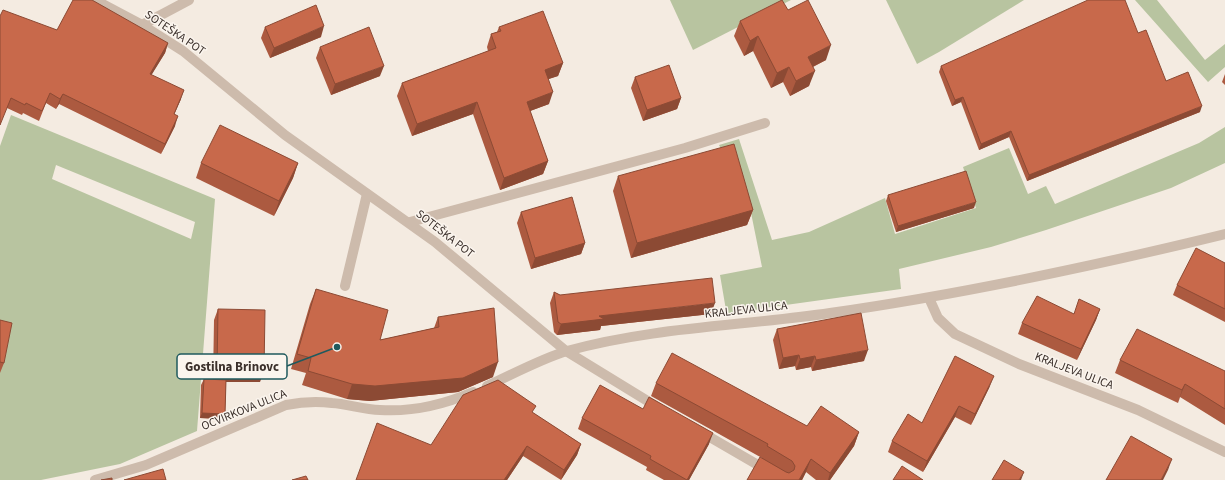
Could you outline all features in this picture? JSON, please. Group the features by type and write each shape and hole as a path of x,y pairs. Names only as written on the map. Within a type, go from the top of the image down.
{"street":[{"name":"SOTEŠKA POT","path":"95,0 142,25 183,51 285,135 367,194 410,222 566,351 669,414"},
{"path":"142,25 189,0"},
{"path":"410,222 685,148 765,123"},
{"path":"345,286 367,194"},
{"name":"KRALJEVA ULICA","path":"566,351 627,338 699,328 828,314 929,298 1106,263 1225,234"},
{"name":"KRALJEVA ULICA","path":"929,298 938,318 955,334 1020,364 1138,410 1225,452"},
{"name":"OCVIRKOVA ULICA","path":"94,480 146,465 286,405 300,402 332,403 380,410 425,408 453,401 566,351"},
{"path":"690,426 784,480"}],"green space":[{"path":"670,0 791,0 693,50"},
{"path":"886,0 1024,0 917,64"},
{"path":"1135,0 1157,0 1205,60 1225,44 1225,67 1208,82"},
{"path":"11,115 215,199 197,431 120,464 41,480 0,480 0,146","holes":["56,165 195,222 191,239 52,179"]},
{"path":"1225,127 1225,163 1171,188 991,247 899,269 901,289 764,308 727,316 720,275 762,267 749,203 719,145 739,139 772,240 809,232 885,198 895,234 976,208 963,167 1009,148 1028,194 1046,186 1055,204 1199,143"}],"building":[{"path":"73,0 92,0 168,43 150,74 184,90 174,114 178,116 165,144 63,94 60,99 50,93 42,111 11,98 0,125 0,16 3,10 57,30"},
{"path":"782,0 788,10 808,0 831,45 808,57 815,71 796,81 789,67 777,73 758,36 750,41 740,21"},
{"path":"1088,0 1125,0 1138,33 1146,30 1166,81 1188,72 1202,106 1029,175 1011,131 981,144 963,97 955,100 941,66"},
{"path":"316,5 324,26 274,48 265,27"},
{"path":"543,11 563,63 545,70 553,92 527,102 548,161 504,178 477,102 417,124 402,83 496,48 491,34 501,31 499,27"},
{"path":"369,27 384,66 335,84 320,47"},
{"path":"669,65 681,98 647,110 635,77"},
{"path":"220,125 298,163 279,201 201,163"},
{"path":"734,144 753,210 637,243 618,176"},
{"path":"966,171 976,202 898,226 888,195"},
{"path":"572,197 585,243 535,258 521,212"},
{"path":"1196,248 1225,263 1225,309 1177,285"},
{"path":"712,278 715,303 599,316 604,319 561,324 558,322 554,292 560,295"},
{"path":"316,289 388,310 380,340 439,327 438,317 494,308 498,362 463,378 375,386 352,384 308,371 311,358 297,354"},
{"path":"1037,296 1074,314 1079,299 1100,309 1081,349 1022,323"},
{"path":"218,309 265,310 264,372 217,371"},
{"path":"861,313 868,350 816,360 815,356 800,359 799,355 783,358 777,329"},
{"path":"0,320 12,323 4,363 0,362"},
{"path":"1137,329 1225,371 1225,409 1185,384 1182,390 1120,360"},
{"path":"672,353 807,426 821,406 859,432 830,473 811,459 799,480 747,480 760,457 789,473 794,470 795,466 792,461 767,446 768,444 656,383"},
{"path":"955,356 994,376 975,414 959,406 927,461 892,441 908,414 922,423"},
{"path":"204,379 226,380 225,414 202,413"},
{"path":"498,380 536,406 532,412 581,444 564,470 527,446 504,480 356,480 377,423 431,445 463,395"},
{"path":"600,385 643,409 649,397 713,433 687,480 650,459 651,456 582,418"},
{"path":"1131,436 1172,459 1161,480 1106,480"},
{"path":"1004,460 1024,472 1019,480 992,480"},
{"path":"902,466 923,480 893,480"},
{"path":"163,469 166,480 124,480"},
{"path":"306,476 308,480 292,480"},
{"path":"112,478 112,480 101,480"}],"place":[{"name":"Gostilna Brinovc","path":"337,347"}]}
